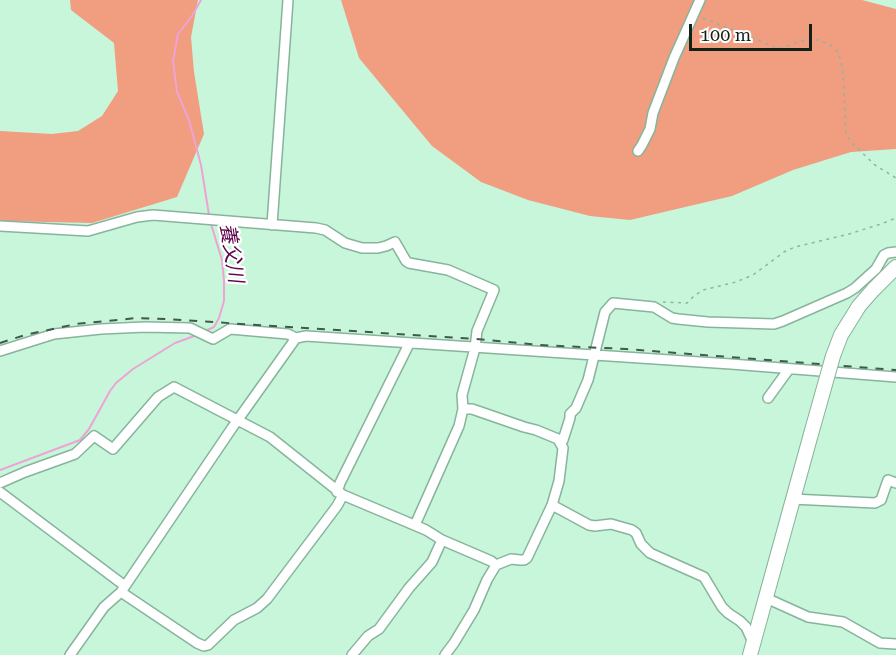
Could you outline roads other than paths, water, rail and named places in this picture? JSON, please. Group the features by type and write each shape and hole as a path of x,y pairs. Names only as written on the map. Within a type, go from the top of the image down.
{"street":[{"path":"272,225 288,0"},
{"path":"638,150 650,129 653,112 700,0"},
{"path":"0,226 94,230 144,215 325,230 345,243 362,248 378,248 395,242 406,261 410,263 448,270 494,290 477,331 475,348 462,395 463,409 459,426 415,525"},
{"path":"561,443 570,414 576,408 588,380 604,312 612,303 654,307 678,319 774,324 847,293 876,268 884,255 896,252"},
{"path":"754,650 792,499 833,356 841,335 859,306 896,267"},
{"path":"0,351 54,334 100,329 190,328 213,339 230,329 288,334 296,338 306,336 896,377"},
{"path":"70,655 104,607 123,589 296,338"},
{"path":"0,492 123,589 197,643 208,645 234,620 257,608 267,598 337,506 340,483 409,344"},
{"path":"768,398 789,369"},
{"path":"0,483 75,454 94,436 113,449 158,397 174,387 270,437 340,493 426,530 442,540 491,561 496,566"},
{"path":"445,655 474,610 496,566 511,558 524,560 527,558 552,505 563,448 558,439 536,430 472,409 463,409"},
{"path":"792,499 875,503 881,500 888,480 896,483"},
{"path":"552,505 589,525 610,524 632,530 650,553 704,577 722,607 746,627 754,650"},
{"path":"352,655 368,636 379,629 408,588 432,562 442,540"},
{"path":"766,598 808,617 843,622 880,643 896,644"}],"waterway":[{"name":"養父川","path":"201,0 178,34 173,61 177,92 189,120 201,165 209,215"},
{"name":"養父川","path":"205,331 214,327 224,301 222,260 211,224"},
{"name":"養父川","path":"0,470 80,440 116,383 133,369 175,343 197,335"}],"railway":[{"path":"0,343 76,324 137,318 626,349 896,370"}]}
